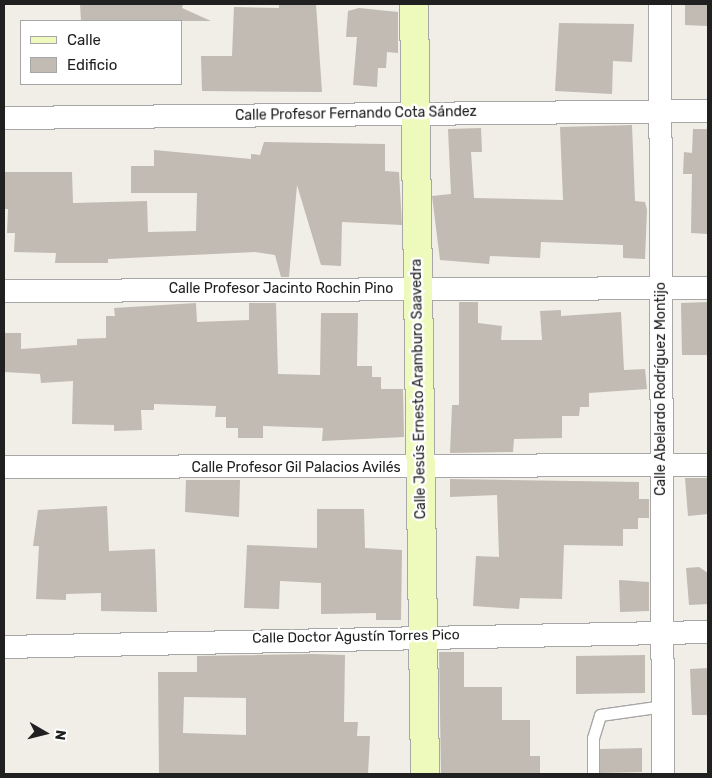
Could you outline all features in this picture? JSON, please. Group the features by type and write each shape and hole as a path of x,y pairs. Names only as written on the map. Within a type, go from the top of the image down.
{"street":[{"name":"Calle Jesús Ernesto Aramburo Saavedra","path":"414,4 418,288 418,468 424,635 425,774"},
{"name":"Calle Abelardo Rodríguez Montijo","path":"660,4 663,774"},
{"name":"Calle Profesor Fernando Cota Sández","path":"4,118 708,112"},
{"name":"Calle Profesor Jacinto Rochin Pino","path":"4,291 708,288"},
{"name":"Calle Profesor Gil Palacios Avilés","path":"4,467 418,468 708,465"},
{"name":"Calle Doctor Agustín Torres Pico","path":"4,647 424,635 708,632"}],"lane":[{"path":"593,774 593,738 600,715 662,706"}],"building":[{"path":"80,4 183,4 182,8 211,21 182,20 81,20"},
{"path":"279,4 316,4 322,92 202,91 201,56 232,56 234,7 279,8"},
{"path":"685,4 708,4 708,26 685,25"},
{"path":"359,8 398,12 398,53 387,52 386,68 378,68 377,87 353,85 357,37 346,37 348,11"},
{"path":"559,23 634,24 632,62 613,61 612,94 555,91"},
{"path":"632,125 635,201 645,202 647,210 645,259 623,258 623,245 541,242 540,258 490,256 489,264 440,260 432,196 451,194 448,129 481,128 482,152 471,152 474,198 563,200 560,127"},
{"path":"693,129 708,129 708,234 691,233 692,174 683,174 684,152 692,153"},
{"path":"264,142 385,144 385,171 399,172 402,225 342,222 341,266 321,265 297,185 289,277 281,277 275,255 255,252 108,259 108,263 55,263 56,253 14,252 15,233 7,233 8,209 4,209 4,172 72,172 73,203 147,201 148,232 196,231 197,193 131,193 131,166 154,166 154,150 251,159 251,154 260,155"},
{"path":"459,302 478,302 478,323 502,326 501,340 542,340 540,311 561,310 561,316 621,312 624,370 645,369 647,389 589,393 589,407 580,407 579,416 562,416 562,438 514,439 513,452 450,453 452,405 459,405"},
{"path":"708,302 708,355 682,355 681,303"},
{"path":"196,303 197,322 249,320 249,303 276,303 278,374 320,375 321,313 358,313 357,366 372,366 372,377 381,377 381,389 403,389 404,437 322,441 323,428 263,426 263,438 238,438 238,428 226,428 226,417 215,417 216,406 154,404 154,410 141,410 142,430 114,431 114,425 72,424 73,381 41,383 40,374 4,372 4,333 21,333 21,349 77,345 77,339 106,338 106,316 115,316 114,308"},
{"path":"685,478 708,478 708,514 688,516"},
{"path":"450,479 639,482 639,499 649,499 649,518 638,518 638,529 623,529 623,546 564,545 562,599 520,598 519,609 473,606 476,556 499,557 497,495 450,497"},
{"path":"186,480 240,480 239,517 185,512"},
{"path":"107,506 109,551 155,549 157,612 101,611 101,593 66,594 66,600 36,599 39,546 33,546 38,510"},
{"path":"317,509 364,509 365,548 402,550 401,620 376,620 376,613 321,614 321,583 280,581 279,609 244,608 247,545 317,548"},
{"path":"699,567 708,573 708,604 689,605 686,568"},
{"path":"619,580 649,582 649,611 620,612"},
{"path":"439,652 464,652 464,687 502,687 502,720 530,720 530,756 540,756 540,774 441,774"},
{"path":"345,655 344,722 358,722 357,736 370,736 368,774 159,774 158,672 197,672 197,656","holes":["184,697 246,698 246,735 183,733"]},
{"path":"645,655 645,693 576,694 576,656"},
{"path":"708,668 708,715 692,715 690,669"},
{"path":"642,748 642,772 600,773 600,749"}]}
